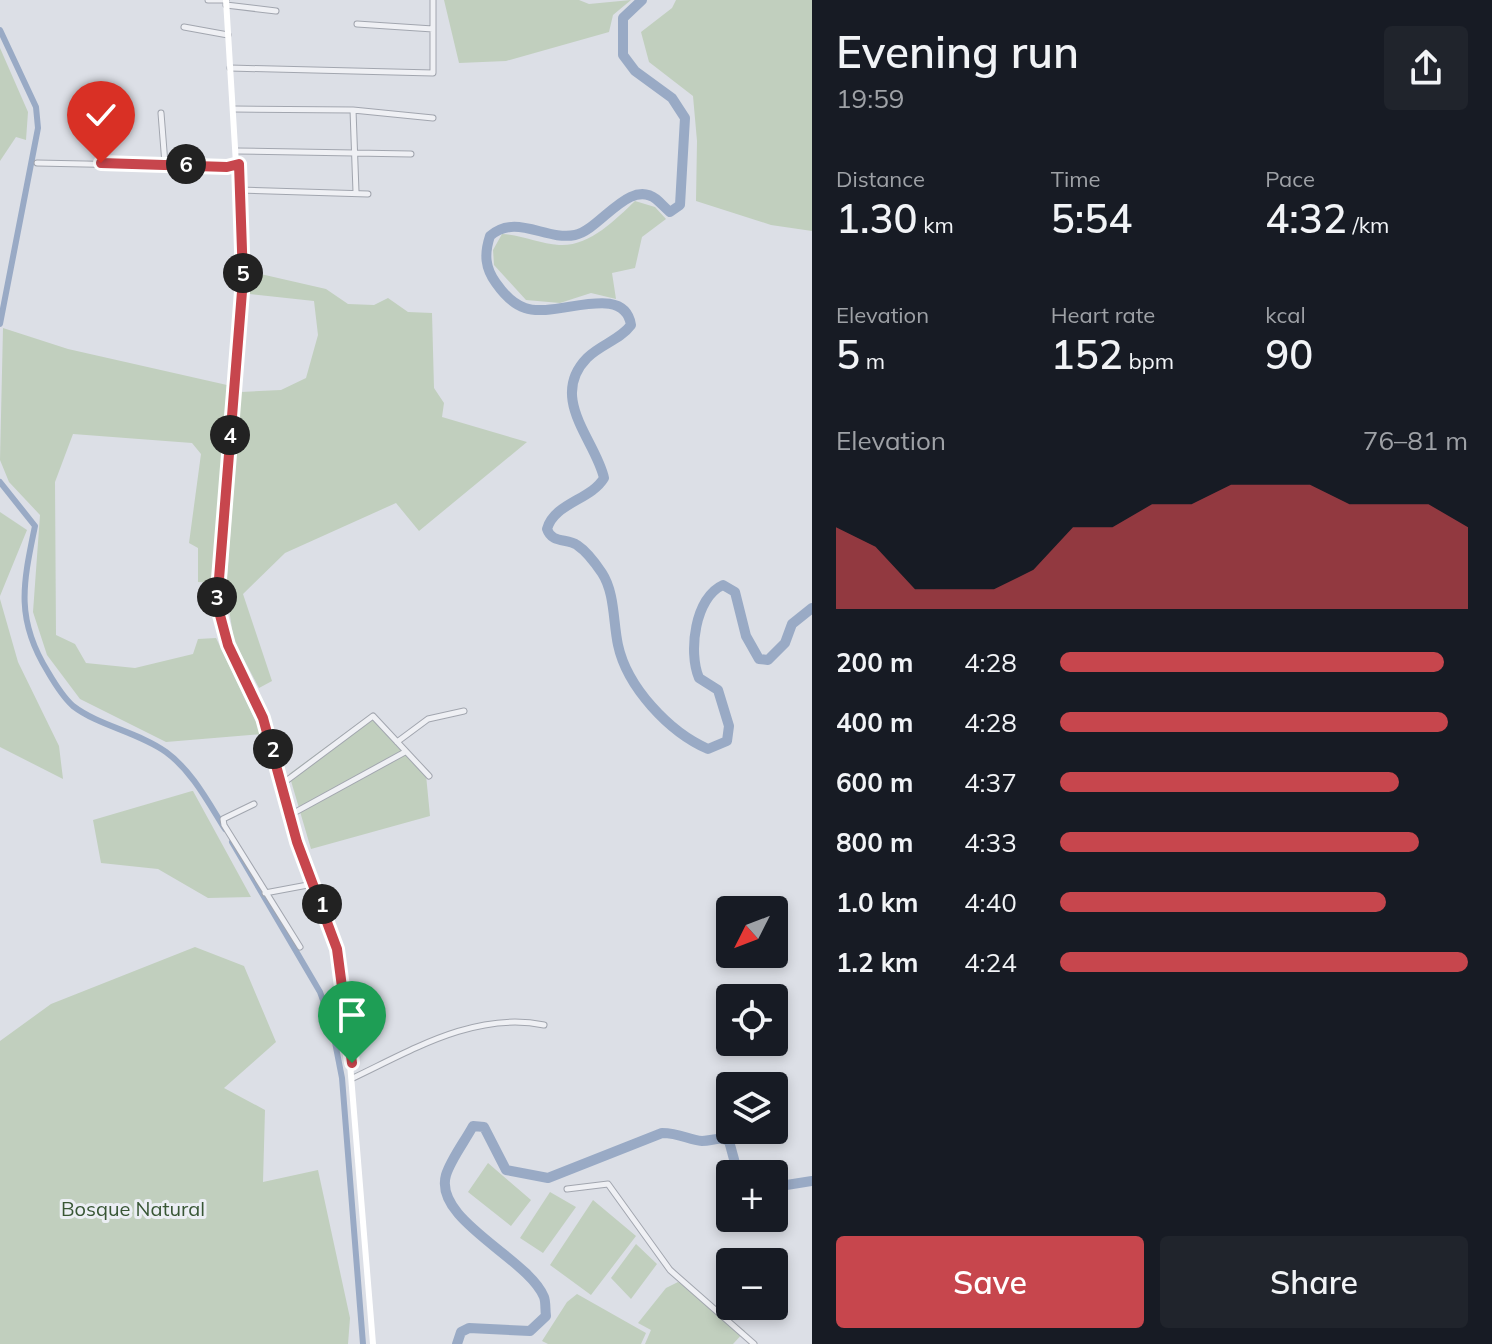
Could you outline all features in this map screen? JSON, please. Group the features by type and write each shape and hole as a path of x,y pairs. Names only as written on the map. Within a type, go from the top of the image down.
{"street":[{"path":"208,0 276,11"},
{"path":"230,68 433,73 433,0"},
{"path":"226,2 239,164 243,279 217,604 228,645 263,718 290,815 343,978 373,1344"},
{"path":"357,24 433,29"},
{"path":"184,27 228,35"},
{"path":"234,109 353,110 433,118"},
{"path":"353,110 356,192"},
{"path":"161,113 165,164"},
{"path":"237,151 411,154"},
{"path":"37,163 227,167 239,164"},
{"path":"240,190 368,194"},
{"path":"397,742 428,719 464,711"},
{"path":"282,784 373,716 429,776"},
{"path":"290,815 405,752"},
{"path":"254,804 223,819 300,947"},
{"path":"265,893 314,884"},
{"path":"353,1078 427,1043 476,1026 501,1020 544,1025"},
{"path":"567,1189 603,1182 612,1188 670,1270 754,1344"}],"green space":[{"path":"444,0 579,0 589,4 631,0 613,15 609,32 506,61 459,63"},
{"path":"676,0 812,0 812,231 771,225 696,201 697,141 693,96 649,62 641,32 672,8"},
{"path":"0,48 28,112 26,140 16,137 0,161"},
{"path":"635,201 655,207 666,219 642,237 635,268 612,273 616,299 591,293 560,303 526,300 494,265 493,250 502,234 559,245 581,242 601,231"},
{"path":"248,271 326,289 348,304 374,305 388,298 408,312 432,313 434,388 444,403 442,417 527,442 419,531 396,503 285,553 243,594 272,681 259,688 234,641 226,590 241,392 281,390 306,378 318,335 314,301 250,294"},
{"path":"3,328 68,349 227,385 212,583 198,582 198,548 189,543 201,454 192,443 73,434 55,482 56,635 75,644 86,663 135,668 193,654 198,639 216,638 262,734 166,742 80,699 47,655 33,612 40,515 9,482 0,460"},
{"path":"0,512 27,530 0,596"},
{"path":"0,599 18,662 59,746 63,779 0,747"},
{"path":"372,713 426,775 430,816 311,849 289,774"},
{"path":"193,791 251,897 208,898 158,869 101,863 93,820"},
{"name":"Bosque Natural","path":"195,947 244,966 276,1042 224,1088 265,1110 263,1182 318,1170 350,1318 348,1344 0,1344 0,1041 51,1004"},
{"path":"488,1163 531,1200 511,1226 468,1192"},
{"path":"550,1192 576,1207 543,1253 520,1238"},
{"path":"593,1200 636,1236 591,1295 550,1265"},
{"path":"636,1244 657,1264 631,1299 611,1278"},
{"path":"678,1282 716,1310 716,1320 730,1320 745,1331 733,1344 645,1344 651,1330 638,1323 666,1288"},
{"path":"577,1294 646,1333 641,1344 548,1344 542,1341 567,1302"}],"waterway":[{"path":"642,0 623,18 623,55 635,71 672,98 685,118 680,205 670,212 646,194 635,195 575,235 510,227 490,236 487,249 492,277 505,294 521,306 538,310 587,304 616,305 626,312 631,325 587,358 576,373 572,388 578,419 604,478 591,492 557,513 547,529 552,537 580,548 602,573 611,599 623,661 640,692 665,720 708,749 727,741 729,726 718,690 699,678 694,654 696,626 713,591 723,585 735,592 746,636 759,659 768,660 785,643 792,624 812,608"},
{"path":"0,30 36,107 38,128 0,324"},
{"path":"0,482 35,526 25,584 26,618 37,653 56,686 83,713 166,752 184,768 225,829"},
{"path":"232,842 320,992 331,1022 342,1078 363,1344"},
{"path":"457,1344 461,1332 469,1328 530,1331 546,1316 544,1297 535,1282 467,1223 446,1192 448,1169 473,1126 484,1127 506,1170 548,1178 662,1133 702,1141 729,1141 734,1160"},
{"path":"788,1185 812,1181"}],"route":[{"path":"101,163 227,167 239,164 243,279 217,604 228,645 263,718 297,842 337,949 352,1063"}]}
